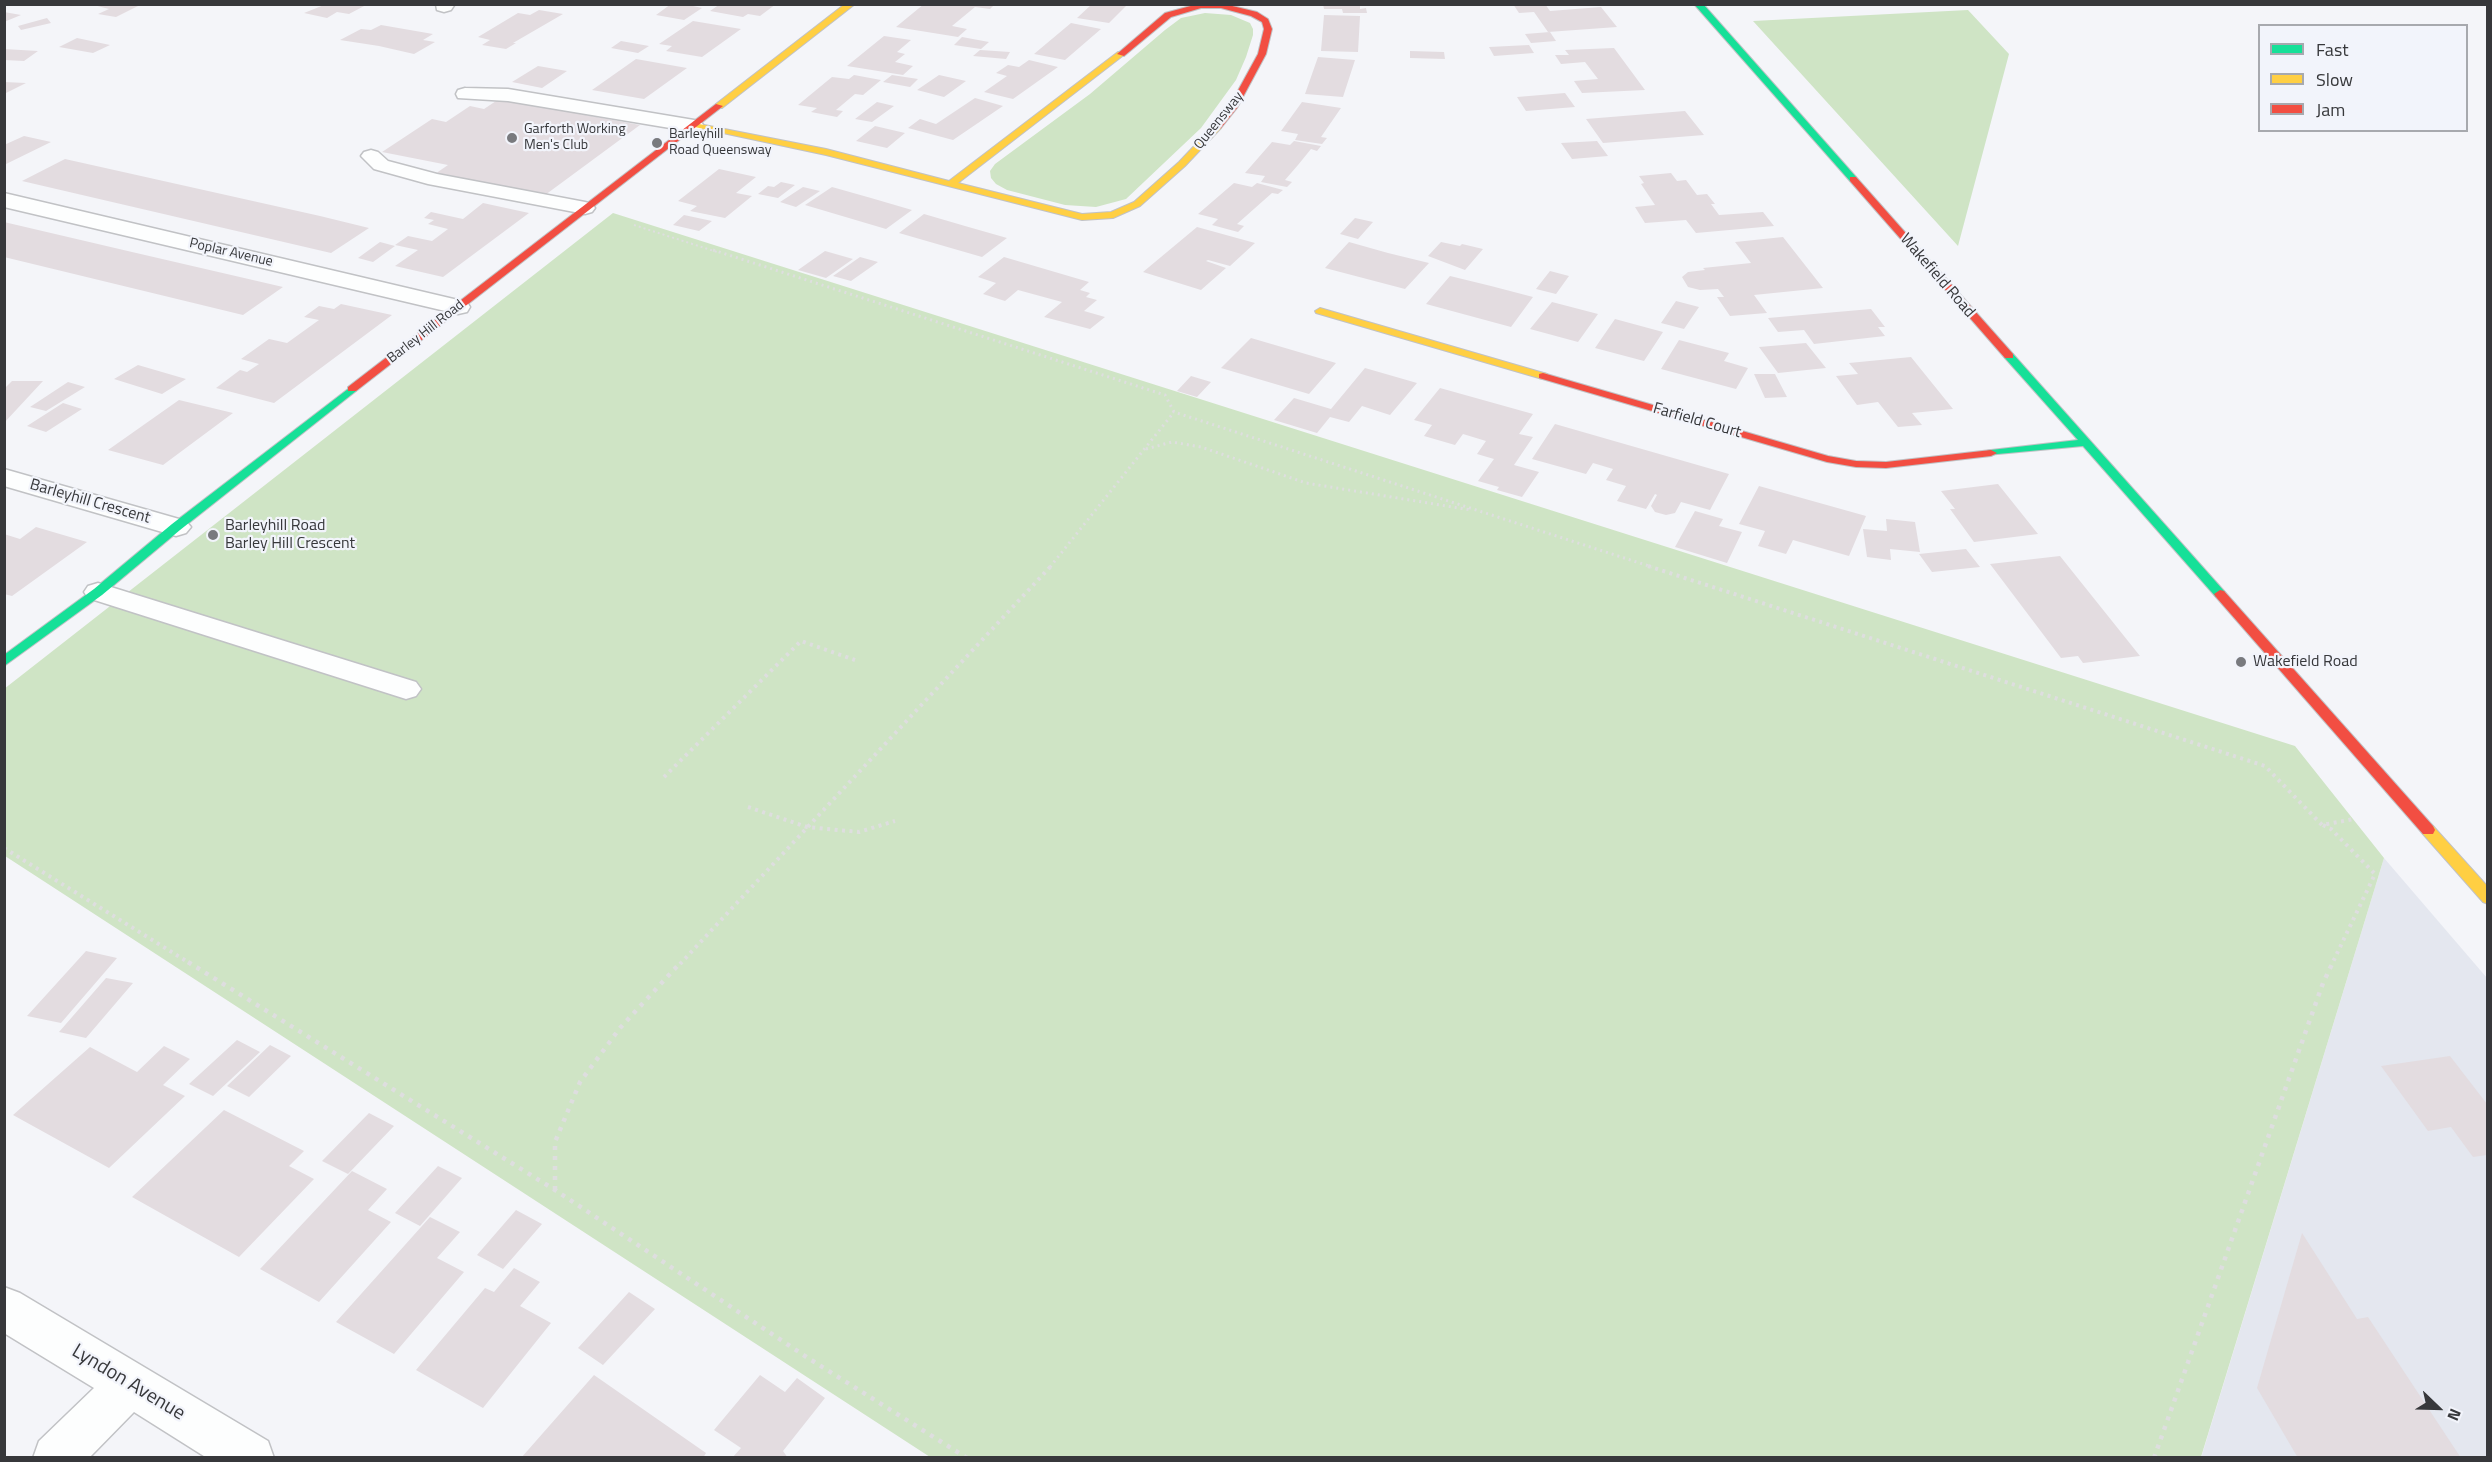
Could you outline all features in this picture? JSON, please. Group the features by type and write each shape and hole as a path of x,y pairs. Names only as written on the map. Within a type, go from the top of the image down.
{"street":[{"name":"Barley Hill Road","path":"4,662 98,592 176,527 850,4"},
{"name":"Wakefield Road","path":"1698,4 2487,897"},
{"name":"Queensway","path":"694,126 826,152 1082,217 1113,215 1137,204 1182,164 1211,135 1233,108 1262,54 1268,29 1265,21 1254,14 1221,6 1192,8 1168,15 1095,76 951,183"},
{"name":"Poplar Avenue","path":"4,200 458,307"},
{"name":"Farfield Court","path":"1320,311 1816,456 1856,464 1886,465 2084,443"},
{"name":"Barleyhill Crescent","path":"4,477 176,527"},
{"name":"Lyndon Avenue","path":"4,1308 251,1458"},
{"path":"56,1458 130,1384"}],"lane":[{"path":"465,93 539,99 694,126"},
{"path":"371,156 381,165 435,180 585,208"},
{"path":"98,592 406,689"}],"path":[{"path":"585,208 607,217 1165,395 1174,412 2265,766 2322,825 2331,829 2375,874 2323,983 2154,1458"},
{"path":"555,1190 555,1142 580,1082 620,1028 1051,566 1174,412"},
{"path":"1145,449 1172,442 1201,447 1306,483 1483,512"},
{"path":"664,777 801,641 855,660"},
{"path":"748,807 807,827 859,832 895,821"},
{"path":"2322,825 2410,810"},
{"path":"4,848 555,1190 808,1358 967,1458"}],"shaded area":[{"path":"2384,858 2487,978 2487,1457 2201,1458"}],"green space":[{"path":"1968,10 2009,54 1958,246 1753,21"},
{"path":"1205,13 1231,15 1250,23 1253,35 1246,57 1236,80 1201,128 1126,199 1096,207 1065,205 1007,190 991,178 990,171 995,164 1090,94 1165,30 1181,18"},
{"path":"613,213 2295,746 2384,858 2201,1457 930,1457 5,856 4,689"}],"building":[{"path":"90,4 142,4 116,17 98,14 109,9"},
{"path":"671,4 702,8 684,20 656,15"},
{"path":"720,4 729,6 776,4 760,16 748,14 743,17 710,11"},
{"path":"924,4 995,4 990,9 975,7 952,26 967,29 958,37 896,27"},
{"path":"1092,4 1128,4 1109,23 1077,18"},
{"path":"1323,4 1360,4 1360,9 1366,8 1367,13 1343,13 1342,9 1324,9"},
{"path":"1513,4 1545,4 1550,11 1601,7 1617,27 1548,32 1534,12 1519,13"},
{"path":"324,5 366,5 349,14 337,12 327,18 304,13"},
{"path":"539,10 563,14 506,49 482,45 490,40 478,37 518,13 530,15"},
{"path":"4,12 21,15 4,22"},
{"path":"1324,15 1360,16 1358,52 1321,51"},
{"path":"47,18 51,23 21,30 18,26"},
{"path":"693,21 741,29 702,57 666,51 672,46 659,44"},
{"path":"1071,23 1101,29 1065,60 1034,54"},
{"path":"381,25 433,34 423,40 435,42 414,54 340,40 361,29 371,30"},
{"path":"1550,32 1556,41 1531,43 1525,34"},
{"path":"884,36 911,40 897,52 905,54 895,62 913,66 903,75 847,66"},
{"path":"962,37 989,42 981,49 954,45"},
{"path":"77,38 110,45 93,53 59,47"},
{"path":"621,41 649,46 638,53 611,48"},
{"path":"1529,45 1534,53 1494,56 1489,47"},
{"path":"1614,48 1645,90 1582,93 1574,81 1598,79 1585,62 1561,64 1555,55 1569,55 1565,50"},
{"path":"4,49 38,51 24,61 4,60"},
{"path":"980,50 1010,52 1006,59 973,56"},
{"path":"1410,51 1444,52 1445,59 1410,58"},
{"path":"1318,57 1355,60 1343,97 1305,94"},
{"path":"636,59 687,68 644,99 592,90"},
{"path":"1029,60 1058,67 1013,99 984,92 1007,76 996,73 1008,65 1019,67"},
{"path":"538,66 567,71 542,88 512,82"},
{"path":"854,75 881,80 863,95 855,94 836,110 843,111 837,117 811,112 817,108 798,105 832,77 849,79"},
{"path":"892,75 918,79 910,87 883,82"},
{"path":"939,75 966,81 944,97 917,90"},
{"path":"4,82 26,83 4,94"},
{"path":"1565,93 1575,107 1526,111 1517,97"},
{"path":"975,98 1003,106 953,140 908,128 920,119 936,124"},
{"name":"Garforth Working Men's Club","path":"499,99 640,125 541,198 432,176 448,165 382,152 432,119 446,122 470,106 484,109"},
{"path":"877,102 894,106 872,122 855,119"},
{"path":"1302,102 1341,108 1321,137 1327,138 1322,144 1295,140 1298,134 1281,131"},
{"path":"1685,111 1704,135 1603,143 1586,119"},
{"path":"875,126 905,133 887,148 856,141"},
{"path":"24,136 51,142 4,165 4,145"},
{"path":"1294,141 1321,146 1317,151 1311,149 1285,180 1292,182 1287,187 1261,182 1265,176 1245,173 1272,142 1290,145"},
{"path":"1597,141 1608,156 1572,159 1561,143"},
{"path":"65,159 369,228 331,253 22,181"},
{"path":"719,169 756,177 736,193 752,196 725,218 690,211 697,206 678,201"},
{"path":"1671,173 1677,181 1686,180 1697,195 1707,194 1715,204 1711,204 1719,215 1763,212 1774,226 1696,233 1686,220 1645,223 1635,207 1655,205 1641,184 1644,183 1639,176"},
{"path":"781,182 795,185 778,198 758,194 768,186 774,187"},
{"path":"1234,183 1252,187 1257,183 1283,190 1278,194 1272,193 1237,224 1244,226 1238,232 1212,225 1218,219 1198,214"},
{"path":"803,187 820,191 796,207 780,202"},
{"path":"832,187 912,210 886,229 805,205"},
{"path":"483,203 529,213 443,277 395,266 418,250 395,245 408,236 432,241 448,229 428,224 434,220 424,218 431,212 463,219"},
{"path":"924,214 1007,238 982,257 899,233"},
{"path":"684,215 712,221 699,231 673,225"},
{"path":"1355,218 1373,222 1358,239 1340,234"},
{"path":"4,222 283,287 243,315 4,257"},
{"path":"1197,227 1255,243 1230,266 1206,261 1226,268 1201,290 1143,272"},
{"path":"1783,237 1823,288 1754,295 1767,313 1730,316 1717,297 1724,297 1718,289 1700,290 1688,287 1682,277 1688,272 1705,270 1703,268 1751,263 1735,242"},
{"path":"380,242 395,246 373,262 358,258"},
{"path":"1349,242 1429,263 1405,289 1325,268"},
{"path":"1441,242 1483,249 1465,270 1428,256"},
{"path":"825,251 853,259 826,278 798,270"},
{"path":"860,257 878,262 851,281 833,276"},
{"path":"1004,257 1089,282 1080,290 1090,293 1086,297 1097,300 1084,311 1105,317 1090,329 1044,317 1062,302 1018,290 1005,301 983,294 996,283 978,277"},
{"path":"1550,271 1569,276 1556,294 1536,289"},
{"path":"1450,276 1533,297 1511,327 1426,304"},
{"path":"1676,301 1699,307 1684,329 1661,323"},
{"path":"1552,302 1598,314 1578,342 1530,329"},
{"path":"341,304 392,315 274,403 216,388 240,370 247,372 259,364 241,359 269,339 287,343 319,320 304,317 319,306 334,309"},
{"path":"1871,309 1885,327 1878,327 1885,336 1814,344 1804,330 1778,332 1768,318"},
{"path":"1615,319 1663,332 1644,361 1595,348"},
{"path":"1251,338 1336,363 1309,394 1221,368"},
{"path":"1679,340 1729,353 1724,361 1748,368 1736,389 1661,369"},
{"path":"1806,343 1826,368 1778,373 1759,347"},
{"path":"1911,357 1953,409 1912,413 1922,425 1898,427 1878,402 1857,405 1836,376 1858,374 1849,363"},
{"path":"138,365 186,379 162,394 114,379"},
{"path":"1365,368 1417,383 1390,415 1362,406 1349,422 1330,417 1317,433 1274,420 1294,398 1331,409"},
{"path":"1754,374 1775,374 1787,397 1765,398"},
{"path":"1191,376 1211,382 1197,397 1177,391"},
{"path":"12,381 43,381 4,423 4,389"},
{"path":"68,382 85,387 46,411 30,407"},
{"path":"1440,388 1533,414 1519,434 1533,437 1514,465 1539,472 1522,497 1497,490 1499,487 1478,481 1494,459 1477,454 1486,441 1463,434 1455,445 1424,436 1432,425 1414,420"},
{"path":"179,400 233,413 163,465 108,450"},
{"path":"63,403 82,409 46,432 27,426"},
{"path":"1555,424 1729,474 1710,510 1681,502 1675,513 1666,515 1655,512 1651,506 1657,495 1655,494 1646,509 1617,501 1626,486 1606,480 1613,469 1593,463 1586,474 1532,459"},
{"path":"1998,484 2038,534 1974,542 1950,509 1955,509 1941,491"},
{"path":"1759,486 1866,516 1849,556 1793,540 1786,554 1758,546 1765,531 1739,524"},
{"path":"1695,511 1723,519 1719,526 1742,532 1727,563 1675,547"},
{"path":"1886,519 1915,522 1920,552 1890,549 1891,560 1867,557 1863,529 1887,531"},
{"path":"36,527 87,542 12,596 4,594 4,534 20,539"},
{"path":"1966,549 1980,567 1932,572 1919,554"},
{"path":"2060,556 2140,656 2083,663 2078,656 2061,658 1990,564"},
{"path":"86,951 117,958 61,1023 27,1016"},
{"path":"106,978 133,983 86,1038 59,1032"},
{"path":"237,1040 260,1052 213,1096 189,1084"},
{"path":"270,1045 291,1056 249,1097 227,1086"},
{"path":"164,1046 190,1059 163,1085 185,1096 109,1168 13,1115 90,1047 137,1072"},
{"path":"2450,1056 2487,1104 2487,1155 2473,1157 2451,1127 2428,1131 2381,1066"},
{"path":"224,1110 304,1151 289,1166 314,1179 239,1257 132,1197"},
{"path":"369,1113 394,1126 348,1174 322,1161"},
{"path":"438,1166 462,1178 420,1226 395,1213"},
{"path":"352,1171 387,1189 368,1210 391,1222 319,1302 260,1269"},
{"path":"516,1210 542,1224 503,1269 477,1255"},
{"path":"430,1217 460,1232 437,1258 464,1272 394,1354 336,1322"},
{"path":"2302,1233 2357,1319 2368,1317 2461,1458 2298,1458 2257,1388"},
{"path":"514,1268 540,1282 520,1306 551,1323 483,1408 416,1370 485,1288 494,1292"},
{"path":"629,1292 655,1309 603,1365 578,1348"},
{"path":"594,1375 706,1453 703,1458 521,1458"},
{"path":"760,1375 785,1392 797,1378 825,1398 783,1451 788,1458 732,1458 741,1448 714,1430"}],"traffic: fast":[{"path":"1698,4 1853,179"},
{"path":"2009,356 2220,594"},
{"path":"4,662 98,592 176,527 352,389"},
{"path":"1991,453 2084,443"}],"traffic: slow":[{"path":"719,106 851,4"},
{"path":"694,126 826,152 951,184 1121,54"},
{"path":"951,184 1082,217 1113,215 1137,204 1182,164 1218,126"},
{"path":"1320,311 1543,376"},
{"path":"2428,830 2488,898"}],"traffic: jam":[{"path":"1121,54 1168,15 1201,6 1221,6 1254,14 1265,21 1268,29 1262,54 1233,108 1218,126"},
{"path":"352,389 719,106"},
{"path":"1853,179 2009,356"},
{"path":"1543,376 1827,459 1856,464 1886,465 1991,453"},
{"path":"2220,594 2428,830"}],"place":[{"name":"Garforth Working Men's Club","path":"512,138"},
{"name":"Barleyhill Road Queensway","path":"657,143"},
{"name":"Barleyhill Road Barley Hill Crescent","path":"213,535"},
{"name":"Wakefield Road","path":"2241,662"}]}
